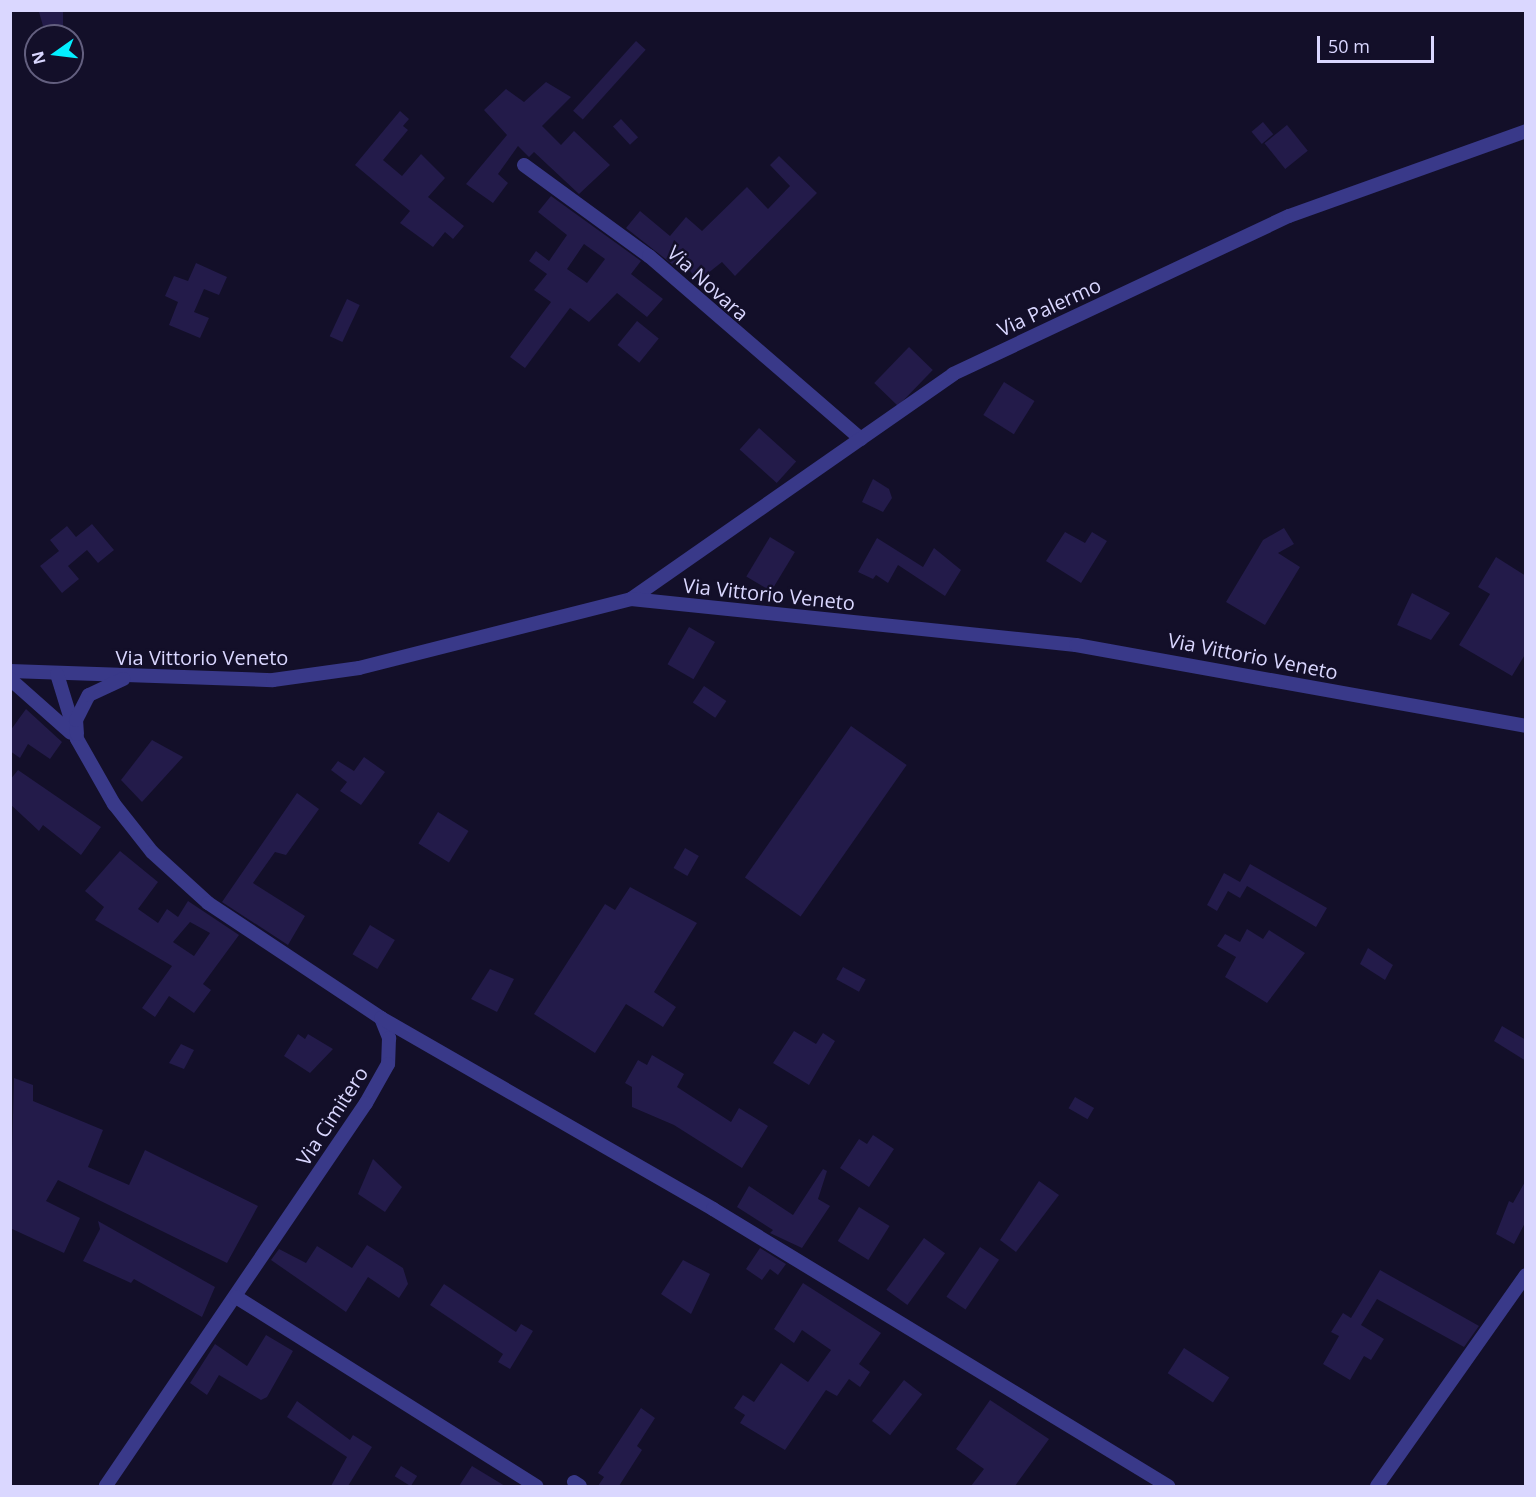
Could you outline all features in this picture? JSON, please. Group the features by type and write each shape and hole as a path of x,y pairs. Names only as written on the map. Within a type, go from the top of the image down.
{"street":[{"name":"Via Palermo","path":"631,599 952,374 1288,216 1526,131"},
{"name":"Via Novara","path":"524,165 649,256 861,439"},
{"name":"Via Vittorio Veneto","path":"10,671 128,678 273,680 359,668 631,599 1076,645 1526,726"},
{"path":"57,674 77,739 114,804 185,884 381,1018 713,1209 1168,1486"},
{"path":"77,739 76,720 89,695 128,678"},
{"path":"10,679 77,739"},
{"name":"Via Cimitero","path":"106,1486 236,1297 388,1064 389,1038 381,1018"},
{"path":"1377,1486 1526,1275"},
{"path":"236,1297 536,1486"}],"building":[{"path":"63,11 63,24 42,24 39,12"},
{"path":"636,41 646,50 583,120 573,111"},
{"path":"546,82 571,97 542,126 561,145 574,131 610,165 579,194 534,152 529,157 518,146 498,174 508,183 493,203 466,184 507,135 484,110 506,89 524,102"},
{"path":"400,111 409,119 403,126 408,130 383,160 402,176 421,154 445,178 428,197 464,226 453,239 445,232 433,247 400,223 410,211 355,165"},
{"path":"621,119 638,137 630,145 613,127"},
{"path":"1263,122 1273,134 1262,144 1252,132"},
{"path":"1287,125 1308,151 1285,169 1264,143"},
{"path":"779,156 817,193 735,276 722,262 698,281 687,267 682,272 626,228 640,211 670,236 686,217 702,231 747,187 768,209 790,186 770,165"},
{"path":"551,196 641,261 631,274 663,299 647,317 617,293 589,322 570,308 525,368 510,357 551,302 534,290 547,274 529,261 536,251 549,261 567,235 538,212","holes":["584,244 605,259 587,283 567,269"]},
{"path":"196,263 227,277 219,295 204,289 194,312 209,318 200,338 169,325 178,302 165,296 174,276 188,281"},
{"path":"347,299 360,305 342,342 330,336"},
{"path":"637,321 659,339 639,363 617,345"},
{"path":"909,347 933,370 898,406 874,383"},
{"path":"1004,382 1035,401 1014,434 983,415"},
{"path":"759,428 796,461 777,483 740,450"},
{"path":"873,479 889,489 892,498 883,512 862,502"},
{"path":"92,524 114,550 98,563 87,550 68,566 79,579 62,593 40,566 59,551 50,540 67,526 76,537"},
{"path":"1284,528 1294,544 1278,553 1300,567 1265,625 1226,602 1263,540"},
{"path":"1065,532 1085,543 1092,532 1107,541 1081,583 1046,561"},
{"path":"770,537 795,552 771,591 746,576"},
{"path":"877,538 923,567 934,548 961,570 945,596 898,565 888,583 876,575 873,579 858,572"},
{"path":"1496,557 1526,576 1526,653 1512,676 1459,645 1490,594 1478,587"},
{"path":"1412,593 1450,613 1431,640 1397,625"},
{"path":"689,627 715,642 693,679 668,664"},
{"path":"704,686 726,701 715,718 693,703"},
{"path":"26,709 62,742 50,759 28,744 20,758 10,751 10,731"},
{"path":"851,726 907,765 801,917 745,878"},
{"path":"152,740 183,757 142,802 121,780"},
{"path":"364,757 385,772 361,805 340,791 347,782 331,770 338,761 354,771"},
{"path":"18,770 101,827 81,855 43,825 39,831 10,804 10,780"},
{"path":"297,793 319,809 286,855 275,852 253,883 305,916 288,945 222,902"},
{"path":"438,812 469,831 449,862 418,843"},
{"path":"685,848 699,856 687,876 674,868"},
{"path":"120,851 158,882 138,909 158,923 167,909 178,917 188,901 239,935 203,984 211,990 194,1013 169,996 155,1017 142,1008 172,966 95,920 104,907 85,891","holes":["190,922 210,933 194,956 173,942"]},
{"path":"1250,864 1327,908 1316,927 1247,886 1240,898 1228,891 1217,911 1207,905 1224,873 1240,882"},
{"path":"630,887 697,923 654,992 676,1007 663,1027 626,1004 595,1053 534,1014 605,904 615,910"},
{"path":"370,925 395,940 377,969 352,954"},
{"path":"1247,929 1263,939 1269,930 1305,953 1267,1003 1225,977 1236,957 1217,946 1225,934 1240,942"},
{"path":"1368,948 1393,965 1385,980 1360,964"},
{"path":"843,967 866,980 859,992 836,979"},
{"path":"490,969 514,979 497,1012 471,999"},
{"path":"1502,1026 1526,1040 1526,1061 1494,1041"},
{"path":"794,1031 816,1044 823,1033 835,1041 809,1085 773,1063"},
{"path":"298,1034 305,1039 308,1034 333,1049 310,1073 284,1056"},
{"path":"181,1044 194,1050 184,1069 169,1063"},
{"path":"652,1055 684,1074 677,1087 731,1122 739,1108 768,1126 742,1168 674,1125 632,1107 632,1087 625,1083 638,1060 647,1065"},
{"path":"14,1078 33,1085 33,1101 103,1130 88,1167 129,1185 145,1150 258,1206 227,1263 58,1180 46,1201 80,1218 64,1253 10,1228"},
{"path":"1075,1097 1094,1108 1088,1119 1068,1108"},
{"path":"873,1135 894,1149 869,1187 840,1168 859,1139 867,1144"},
{"path":"373,1159 402,1187 385,1212 358,1194"},
{"path":"823,1169 827,1171 818,1199 830,1206 802,1248 770,1233 773,1230 737,1207 749,1186 793,1215"},
{"path":"1526,1180 1526,1221 1514,1244 1496,1234 1509,1201 1513,1203"},
{"path":"1039,1181 1059,1195 1016,1252 1000,1240"},
{"path":"859,1207 890,1226 868,1260 838,1241"},
{"path":"98,1221 215,1287 202,1317 134,1279 131,1283 83,1261 100,1229"},
{"path":"924,1238 945,1253 907,1305 886,1290"},
{"path":"367,1245 403,1268 408,1284 399,1298 368,1277 346,1312 271,1260 279,1249 306,1263 317,1246 352,1268"},
{"path":"980,1247 999,1260 966,1310 946,1297"},
{"path":"760,1248 786,1264 778,1275 770,1269 762,1280 746,1269"},
{"path":"683,1260 710,1274 691,1314 661,1294"},
{"path":"1380,1270 1479,1326 1464,1347 1377,1299 1361,1325 1384,1339 1371,1360 1364,1356 1350,1380 1323,1364 1339,1336 1331,1332 1343,1313 1351,1318"},
{"path":"803,1283 881,1333 859,1364 870,1372 860,1387 849,1379 837,1396 826,1390 785,1450 740,1423 745,1415 734,1408 743,1395 754,1402 781,1363 808,1382 831,1350 802,1330 794,1343 774,1329"},
{"path":"444,1284 516,1332 521,1324 533,1331 510,1369 498,1362 503,1354 430,1305"},
{"path":"266,1335 293,1351 267,1397 261,1400 219,1375 207,1395 190,1383 215,1344 247,1366"},
{"path":"1184,1348 1229,1377 1213,1403 1168,1373"},
{"path":"904,1380 922,1394 890,1435 872,1421"},
{"path":"990,1400 1049,1439 1015,1486 971,1486 984,1469 956,1449"},
{"path":"297,1401 350,1440 353,1435 372,1447 348,1486 331,1486 347,1457 287,1417"},
{"path":"641,1408 655,1418 637,1446 642,1450 619,1486 598,1486 604,1477 598,1473"},
{"path":"401,1466 417,1476 411,1486 395,1476"},
{"path":"472,1466 505,1486 459,1486"}]}
